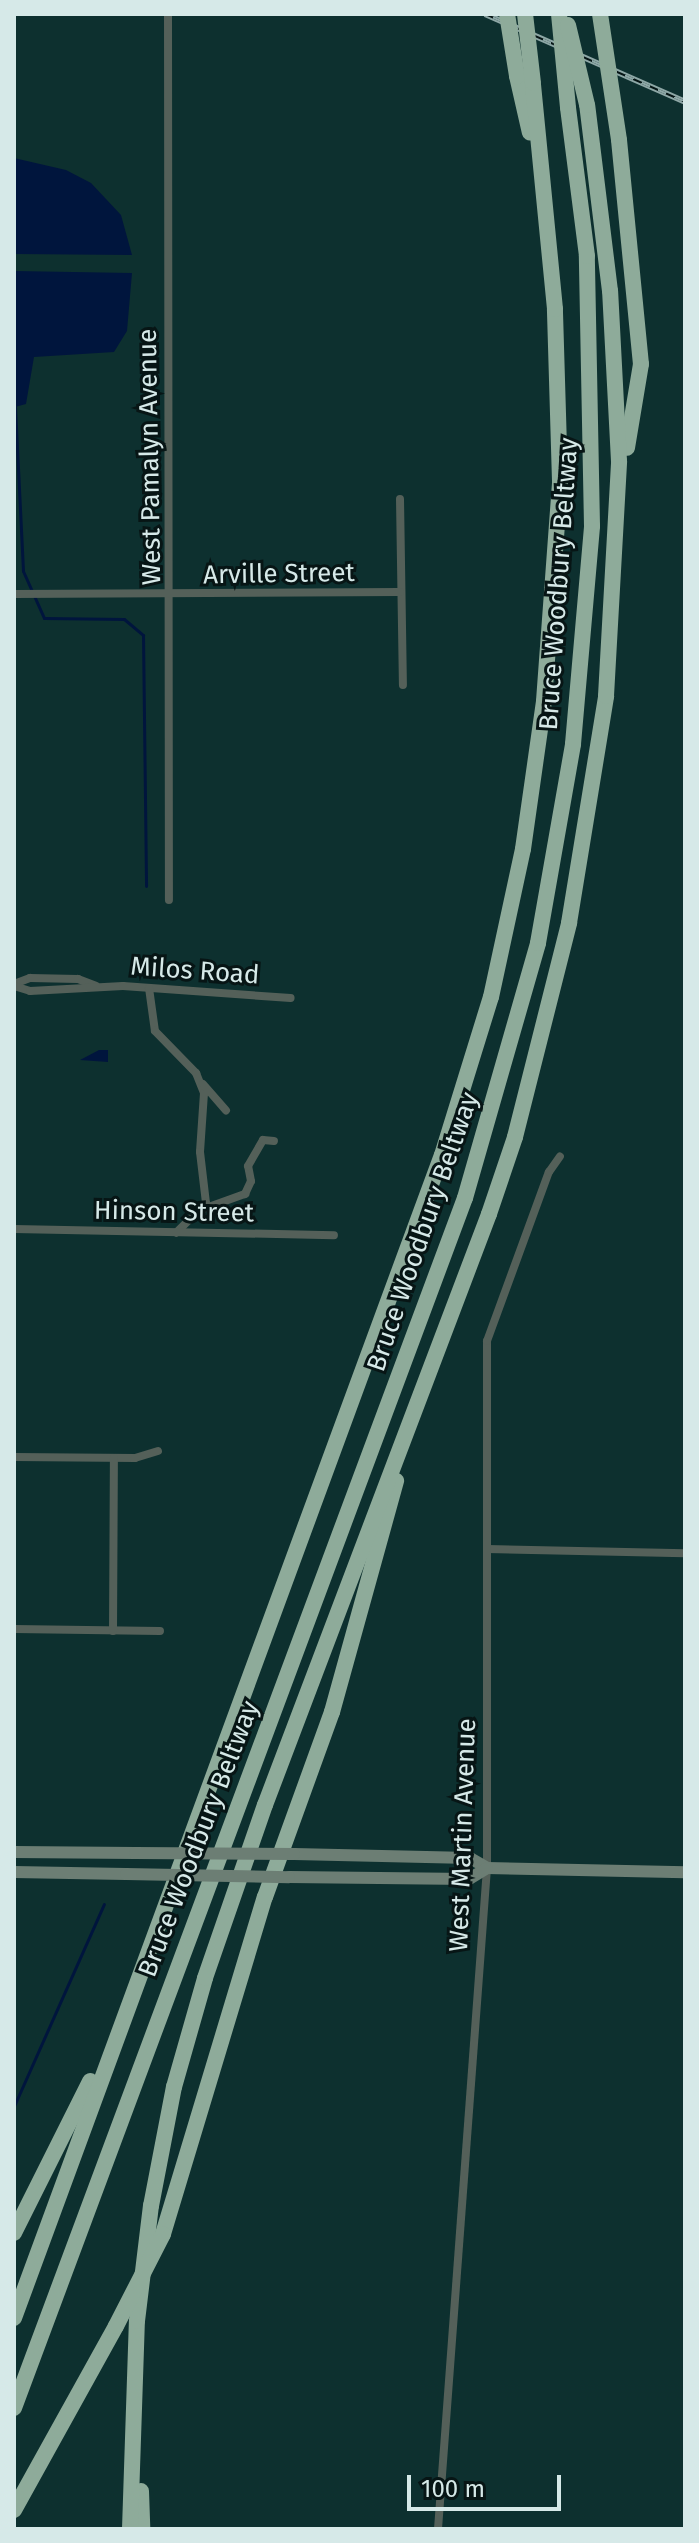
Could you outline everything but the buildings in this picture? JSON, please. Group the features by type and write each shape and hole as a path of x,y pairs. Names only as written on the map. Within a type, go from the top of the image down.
{"highway":[{"path":"507,14 525,80"},
{"name":"Bruce Woodbury Beltway","path":"14,2318 121,2019 442,1155 491,997 523,849 553,616 560,481 546,200 525,80 525,14"},
{"name":"Bruce Woodbury Beltway","path":"14,2408 465,1198 538,943 573,744 592,526 587,256 559,14"},
{"path":"130,2529 137,2321 151,2206 174,2087 205,1978 515,1137 559,969 598,763 612,627 618,499 617,379 587,105 566,14"},
{"path":"600,14 619,140 641,364 618,499"},
{"path":"14,2510 163,2234 252,1940 345,1669 421,1390"},
{"path":"14,2233 121,2019"},
{"path":"137,2321 142,2529"}],"main road":[{"path":"14,1852 470,1858 487,1868 685,1872"},
{"path":"14,1872 469,1879 487,1868"}],"street":[{"name":"West Pamalyn Avenue","path":"168,14 172,596 169,900"},
{"path":"400,499 403,685"},
{"name":"Arville Street","path":"14,594 172,596 400,592"},
{"name":"Milos Road","path":"14,985 30,978 78,979 96,986 291,998"},
{"path":"149,988 155,1031 226,1110"},
{"path":"176,1233 199,1211 207,1195 200,1152 202,1083"},
{"path":"199,1211 245,1194 251,1181 248,1166 263,1140 274,1141"},
{"name":"West Martin Avenue","path":"438,2529 487,1868 487,1341 549,1172 560,1156"},
{"name":"Hinson Street","path":"14,1229 334,1235"},
{"path":"14,1457 114,1458 158,1451"},
{"path":"113,1631 114,1458"},
{"path":"487,1549 685,1553"},
{"path":"14,1629 160,1631"}],"water":[{"path":"14,158 66,170 91,183 121,215 132,255 14,254"},
{"path":"14,271 132,273 127,331 114,352 34,357 26,404 15,407"},
{"path":"99,1050 108,1050 108,1062 80,1060"}],"waterway":[{"path":"15,407 23,571 44,618 124,619 143,635 146,886"},
{"path":"14,2106 104,1904"}],"railway":[{"path":"485,14 685,102"}]}
